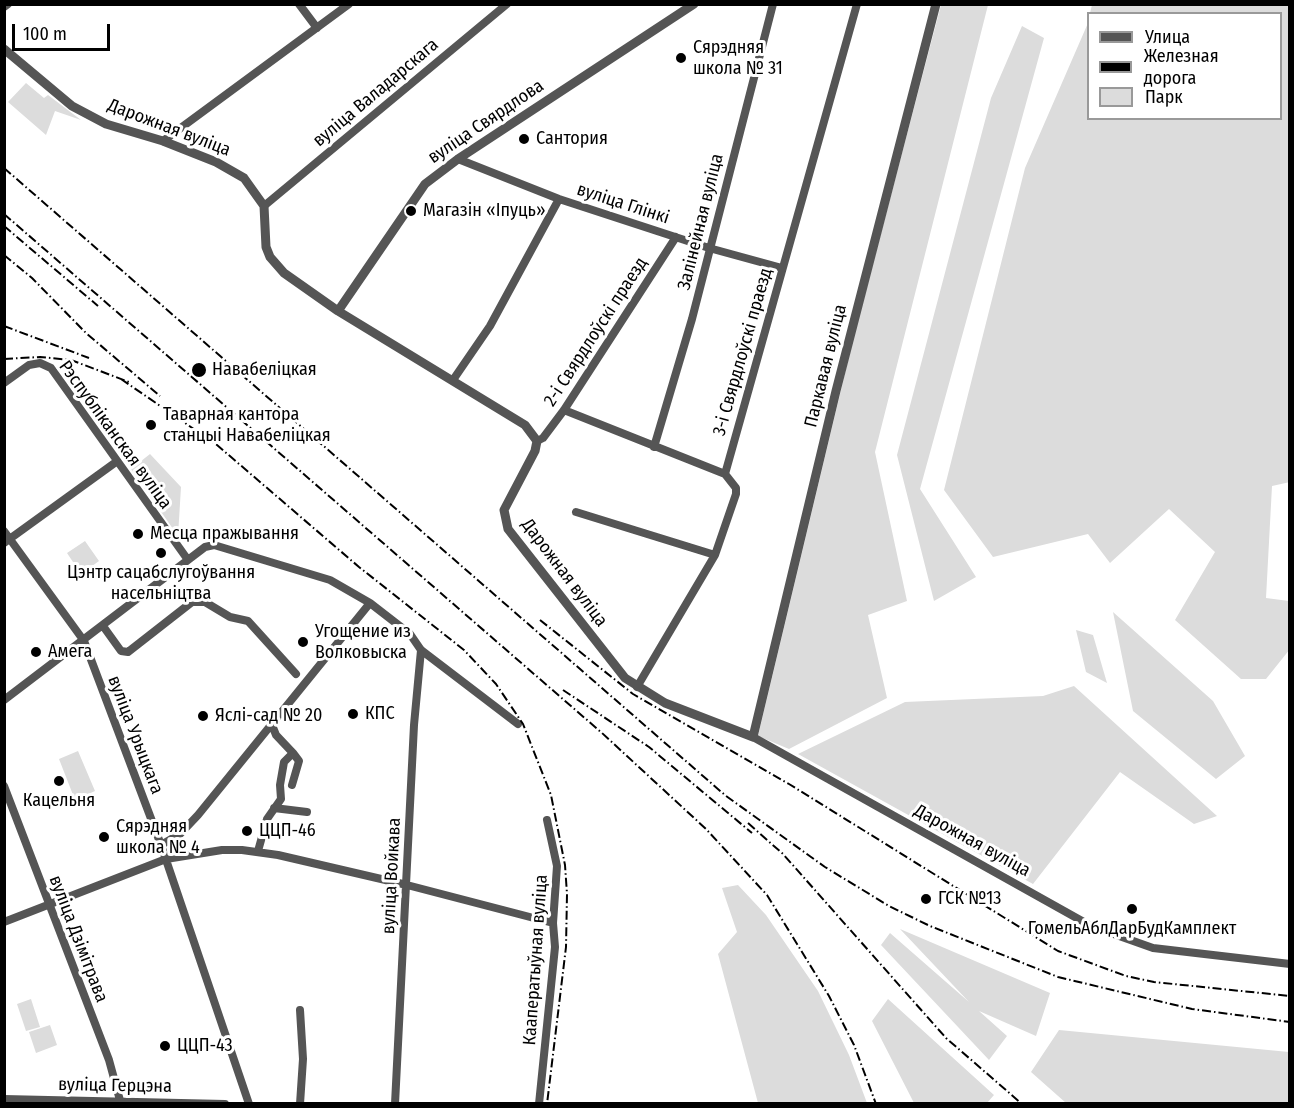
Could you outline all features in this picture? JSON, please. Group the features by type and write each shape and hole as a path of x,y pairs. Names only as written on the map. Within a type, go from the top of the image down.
{"street":[{"path":"300,4 317,28"},
{"path":"163,141 349,4"},
{"name":"вуліца Валадарскага","path":"264,206 507,4"},
{"name":"вуліца Свярдлова","path":"338,311 425,184 458,159 694,4"},
{"name":"Залінейная вуліца","path":"654,447 692,319 773,4"},
{"name":"3-і Свярдлоўскі праезд","path":"725,474 857,4"},
{"name":"Паркавая вуліца","path":"753,737 837,391 936,4"},
{"name":"Дарожная вуліца","path":"4,50 72,105 106,124 163,141 227,167 244,178 264,206"},
{"name":"вуліца Глінкі","path":"458,159 559,199 709,248 782,268"},
{"path":"453,380 490,326 559,199"},
{"path":"264,206 266,247 270,257 284,273 338,311 525,425 537,441"},
{"name":"2-і Свярдлоўскі праезд","path":"537,441 543,438 564,410 676,237"},
{"name":"Рэспубліканская вуліца","path":"4,383 29,365 40,363 51,368 188,560"},
{"path":"564,410 725,474 736,488 715,555 637,687"},
{"name":"Дарожная вуліца","path":"537,441 535,452 504,510 508,529 611,663 637,687 665,703 753,737 1091,926 1153,948 1290,964"},
{"path":"8,541 117,462"},
{"path":"576,513 715,555"},
{"name":"вуліца Урыцкага","path":"4,531 8,541 84,641 166,859 249,1104"},
{"path":"4,700 205,547 214,545 330,580 370,603 410,634 420,650 518,724"},
{"path":"103,626 122,651 128,652 192,602 205,602 230,616 248,621 296,674"},
{"path":"161,845 180,834 198,815 370,603"},
{"name":"вуліца Войкава","path":"395,1104 414,725 420,650"},
{"path":"272,725 276,735 299,761 292,785"},
{"path":"258,851 267,819 281,799 284,762 293,753"},
{"name":"вуліца Дзімітрава","path":"4,786 109,1060 121,1102"},
{"path":"274,808 307,812"},
{"name":"Кааператыўная вуліца","path":"539,1104 555,947 553,923 557,866 548,820"},
{"path":"4,922 166,859 222,850 258,851 407,885 553,923"},
{"path":"300,1010 303,1059 300,1104"},
{"name":"вуліца Герцэна","path":"4,1099 225,1104"}],"green space":[{"path":"941,5 988,5 875,452 907,601 868,615 887,698 789,749 758,736 853,340"},
{"path":"1092,5 1289,5 1290,482 1272,486 1266,598 1289,601 1290,649 1266,679 1241,679 1175,620 1215,552 1169,509 1110,563 1088,534 993,557 944,490 1025,168 1087,25 1087,120 1282,120 1282,12 1090,12"},
{"path":"1022,26 1044,38 920,489 976,577 934,601 897,455 991,98"},
{"path":"26,83 44,98 48,95 81,120 55,111 46,135 8,102"},
{"path":"150,454 181,487 178,536 131,469"},
{"path":"85,541 99,561 81,574 67,553"},
{"path":"1113,612 1213,701 1245,756 1216,779 1133,711"},
{"path":"1076,630 1093,635 1107,683 1086,672"},
{"path":"1074,686 1217,816 1194,824 1120,772 1033,884 798,754 905,702 1043,696"},
{"path":"78,751 95,791 75,800 59,759"},
{"path":"738,885 766,915 818,991 849,1055 867,1103 758,1103 718,954 737,932 722,888"},
{"path":"900,929 1050,993 1036,1036 979,1011 1007,1036 989,1060 881,945 890,933 969,1002"},
{"path":"31,999 40,1027 26,1031 17,1004"},
{"path":"888,999 994,1095 987,1103 914,1103 872,1021"},
{"path":"50,1025 57,1045 36,1053 29,1032"},
{"path":"1059,1030 1289,1052 1289,1103 1066,1103 1031,1072"}],"railway":[{"path":"4,168 726,796 825,867 889,906 930,926 1058,977 1192,1009 1290,1022"},
{"path":"4,214 602,733 706,829 767,895 829,996 854,1045 876,1104"},
{"path":"4,226 98,306"},
{"path":"4,255 32,278 86,333 160,396"},
{"path":"4,326 89,358"},
{"path":"4,359 40,357 71,360 129,382"},
{"path":"121,379 217,445 359,567 464,650 496,684 523,724 551,795 565,865 567,894 566,947 547,1104"},
{"path":"540,620 633,694 789,784 1058,951 1126,976 1154,982 1290,996"},
{"path":"563,690 649,747 752,833"},
{"path":"748,823 783,854 946,1038 1022,1104"}],"place":[{"name":"Сярэдняя школа № 31","path":"681,58"},
{"name":"Сантория","path":"524,139"},
{"name":"Магазін «Іпуць»","path":"411,211"},
{"name":"Навабеліцкая","path":"199,370"},
{"name":"Таварная кантора станцыі Навабеліцкая","path":"151,425"},
{"name":"Месца пражывання","path":"138,534"},
{"name":"Цэнтр сацабслугоўвання насельніцтва","path":"161,553"},
{"name":"Угощение из Волковыска","path":"303,642"},
{"name":"Амега","path":"36,652"},
{"name":"КПС","path":"353,714"},
{"name":"Яслі-сад № 20","path":"203,716"},
{"name":"Кацельня","path":"59,781"},
{"name":"ЦЦП-46","path":"247,831"},
{"name":"Сярэдняя школа № 4","path":"104,837"},
{"name":"ГСК №13","path":"926,899"},
{"name":"ГомельАблДарБудКамплект","path":"1132,909"},
{"name":"ЦЦП-43","path":"165,1046"}]}
